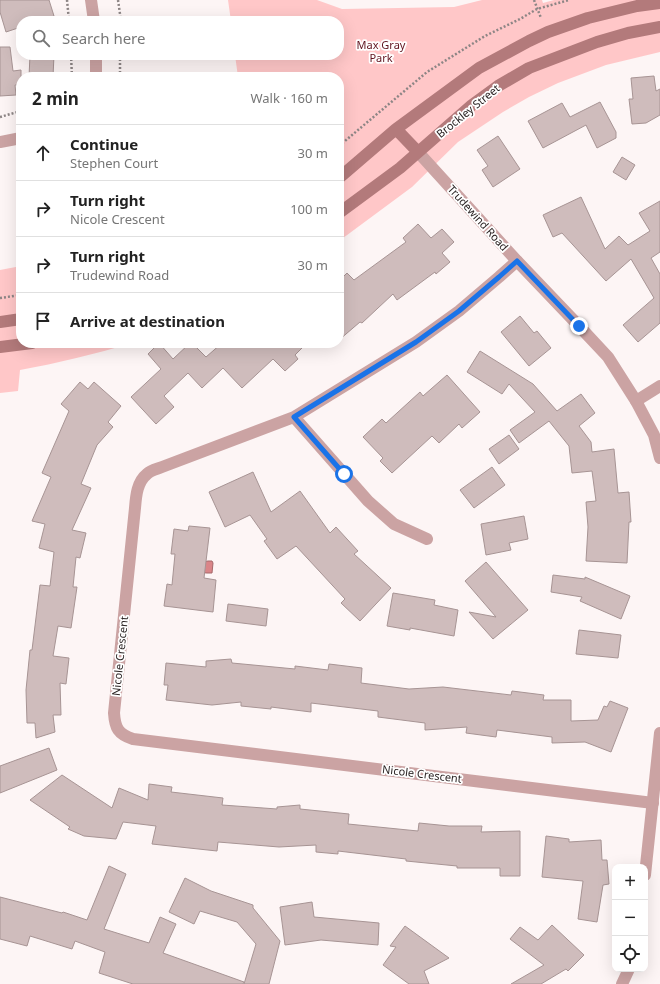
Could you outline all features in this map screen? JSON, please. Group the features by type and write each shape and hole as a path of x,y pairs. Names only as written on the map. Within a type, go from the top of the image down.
{"main road":[{"path":"344,174 396,129 479,68 548,32 588,18 637,6 660,3"},
{"name":"Brockley Street","path":"344,209 400,168 472,105 498,86 529,68 597,42 628,33 660,27"},
{"path":"396,129 418,152"},
{"path":"0,322 16,320"},
{"path":"0,347 16,345"}],"street":[{"path":"91,0 93,16"},
{"path":"96,60 96,72"},
{"path":"0,142 16,139"},
{"name":"Trudewind Road","path":"418,152 517,261 608,357 636,400 654,436 660,458"},
{"name":"Nicole Crescent","path":"517,261 459,311 416,342 294,417 146,474 140,482 135,508 114,719 121,734 133,739 653,803"},
{"path":"636,400 660,386"},
{"path":"294,417 368,501 394,524 427,540"},
{"path":"646,864 660,734"},
{"path":"622,984 628,972"}],"path":[{"path":"67,0 69,16"},
{"path":"118,0 120,16"},
{"path":"534,0 548,32"},
{"path":"344,142 427,72 485,36 537,9 569,0"},
{"path":"71,60 72,72"},
{"path":"120,60 120,72"},
{"path":"0,117 16,112"},
{"path":"0,298 16,296"}],"green space":[{"name":"Max Gray Park","path":"228,0 317,0 342,9 454,7 482,0 542,0 543,3 554,0 660,0 660,52 606,65 558,83 503,112 458,142 412,187 344,237 344,72 237,72 236,60 344,60 344,16 230,16"},
{"path":"16,267 16,348 114,348 20,370 18,391 0,393 0,270"}],"shaded area":[{"path":"212,561 213,563 212,573 195,572 203,562"}],"building":[{"path":"0,0 49,0 54,16 16,16 16,29 6,32 0,12"},
{"path":"0,47 10,47 13,71 21,70 21,72 16,72 16,95 0,96"},
{"path":"30,60 54,60 53,72 29,72"},
{"path":"654,76 656,91 660,89 660,115 646,123 632,124 629,99 633,99 631,78"},
{"path":"600,102 616,132 616,138 597,148 586,125 543,148 528,121 562,103 570,117"},
{"path":"498,136 520,169 493,187 482,170 488,166 477,150"},
{"path":"622,157 635,165 626,180 613,172"},
{"path":"581,197 605,249 619,236 628,245 650,231 639,213 660,201 660,252 651,258 660,274 660,323 638,342 623,325 654,298 631,259 606,281 562,233 553,237 543,215"},
{"path":"418,224 431,238 442,229 454,242 442,253 450,262 436,274 435,272 397,300 393,294 362,323 360,322 344,336 344,276 347,273 354,280 406,242 403,238"},
{"path":"520,316 534,333 537,331 551,348 529,366 501,332"},
{"path":"154,348 163,348 173,359 185,348 197,348 206,357 216,348 302,348 295,355 298,359 285,371 273,359 242,388 223,368 202,388 188,373 164,396 174,407 156,424 131,397 161,369 148,354"},
{"path":"480,351 533,384 557,411 581,394 595,413 579,426 591,442 592,452 614,449 618,493 629,492 631,522 629,522 627,563 586,561 588,527 586,502 596,501 592,471 572,473 569,446 549,421 519,443 510,430 535,412 509,384 502,394 467,372"},
{"path":"447,375 480,412 462,428 459,424 439,443 432,436 392,473 380,461 383,458 363,437 382,419 386,423 420,392 423,396"},
{"path":"80,382 88,389 94,382 121,406 108,422 113,427 97,445 81,484 91,488 72,530 86,533 80,558 76,557 73,587 77,587 71,628 58,626 53,656 69,658 66,684 60,683 61,715 53,715 55,732 36,738 35,723 27,723 26,690 30,650 32,650 40,585 50,586 54,552 39,548 45,524 32,521 51,477 42,473 69,411 61,404"},
{"path":"509,435 519,449 499,464 489,449"},
{"path":"492,467 505,485 474,508 460,490"},
{"path":"253,472 271,512 300,491 330,533 336,527 358,551 354,554 391,588 360,621 341,603 345,599 296,546 277,559 264,541 267,539 250,515 225,527 209,492"},
{"path":"524,516 528,539 509,543 511,550 486,555 481,524"},
{"path":"189,526 210,528 204,578 216,580 213,612 164,606 167,584 172,585 175,554 171,554 174,529 188,531"},
{"path":"486,562 528,610 493,639 469,612 496,617 465,581"},
{"path":"553,575 585,579 585,577 630,596 621,619 580,601 582,597 551,592"},
{"path":"393,593 435,600 434,605 458,610 454,636 410,628 410,630 387,626"},
{"path":"228,604 268,609 266,626 226,621"},
{"path":"579,630 621,635 618,658 576,654"},
{"path":"231,659 232,663 295,669 295,666 328,670 329,664 362,668 361,683 409,689 443,687 511,695 512,691 544,695 543,700 571,700 571,721 598,720 604,706 607,707 610,701 628,708 611,752 585,742 552,743 552,737 497,730 496,737 466,733 467,727 425,730 425,723 378,717 378,711 311,703 311,712 271,707 271,709 241,706 241,702 212,705 166,700 168,685 164,685 166,663 206,667 206,661"},
{"path":"49,748 57,770 0,793 0,766"},
{"path":"62,775 112,808 119,788 148,800 149,784 172,787 171,792 223,798 222,805 277,809 277,807 300,805 300,809 349,814 348,824 418,831 419,823 449,826 482,826 481,832 520,831 520,876 500,876 500,868 457,868 457,866 406,861 406,859 338,851 338,854 316,852 316,845 279,847 218,842 217,851 152,844 156,826 123,822 116,839 84,836 68,829 70,827 30,800"},
{"path":"546,836 569,839 569,842 601,840 602,860 607,860 609,884 603,885 597,922 578,919 583,881 542,877"},
{"path":"109,866 126,874 104,929 149,943 160,917 176,924 163,953 244,982 243,984 133,984 99,973 105,952 75,941 72,949 30,936 27,946 0,939 0,897 62,913 63,912 87,920"},
{"path":"185,878 211,891 253,905 253,908 280,941 269,984 244,984 256,944 237,922 200,911 194,924 169,912"},
{"path":"312,902 314,917 379,923 378,945 321,940 285,945 280,907"},
{"path":"552,925 584,955 568,971 566,969 541,984 511,984 544,965 510,939 520,927 538,940"},
{"path":"405,926 449,958 424,971 429,984 409,984 383,965 396,947 390,946"}],"route":[{"path":"344,474 294,417 416,342 459,311 517,261 579,326"}]}
